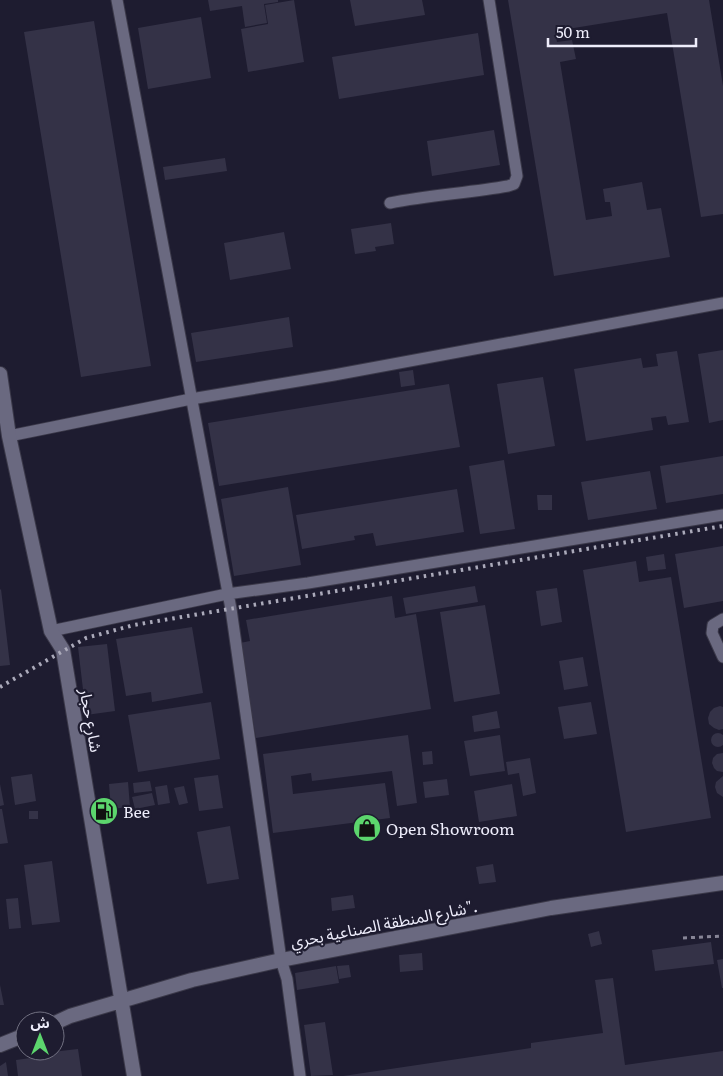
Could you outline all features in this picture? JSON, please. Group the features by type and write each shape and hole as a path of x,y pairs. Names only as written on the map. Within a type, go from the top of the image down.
{"street":[{"name":"شارع حجار","path":"0,374 9,436 51,631 62,650 134,1076"},
{"name":"شارع المنطقة الصناعية بحري\".","path":"65,1018 192,980 281,960 551,908 723,883"},
{"path":"0,1046 15,1039"}],"lane":[{"path":"116,0 231,609 281,960 287,978 300,1076"},
{"path":"390,203 514,184 517,176 489,0"},
{"path":"9,436 191,399 334,376 723,303"},
{"path":"51,631 227,594 327,580 723,515"},
{"path":"723,619 713,625 712,633 723,657"}],"path":[{"path":"683,938 723,936"}],"building":[{"path":"208,0 278,0 278,2 264,4 267,23 245,27 242,6 210,11"},
{"path":"294,0 304,62 248,72 241,29 268,24 265,5"},
{"path":"350,0 422,0 425,15 355,26"},
{"path":"508,0 709,0 723,86 723,214 701,217 667,13 555,31 557,42 572,40 576,59 560,62 586,220 612,216 610,202 605,202 603,189 642,182 647,210 661,208 670,257 554,276"},
{"path":"201,17 211,78 148,89 138,28"},
{"path":"94,21 151,366 81,377 24,32"},
{"path":"478,33 484,75 339,99 332,57"},
{"path":"494,130 500,165 432,176 427,141"},
{"path":"225,158 227,171 165,180 163,167"},
{"path":"391,223 394,244 375,247 376,251 355,254 351,229"},
{"path":"284,232 291,269 230,280 224,243"},
{"path":"289,317 293,347 196,362 191,333"},
{"path":"723,350 723,420 709,423 698,354"},
{"path":"677,351 689,422 668,425 666,416 651,418 653,430 586,441 574,369 641,358 643,368 658,366 656,354"},
{"path":"413,370 415,385 401,387 399,372"},
{"path":"543,377 555,446 508,454 497,384"},
{"path":"449,384 460,447 219,486 208,423"},
{"path":"723,456 723,494 666,503 660,466"},
{"path":"504,460 515,529 480,534 469,466"},
{"path":"650,471 657,509 588,520 581,482"},
{"path":"288,487 301,565 234,576 221,499"},
{"path":"457,489 464,532 376,546 373,533 354,536 355,540 302,549 296,515"},
{"path":"537,495 552,495 552,510 538,510"},
{"path":"723,546 723,601 684,608 675,554"},
{"path":"664,554 666,569 648,571 646,557"},
{"path":"636,561 639,582 671,577 711,818 626,832 583,570"},
{"path":"475,586 478,602 406,614 403,598"},
{"path":"557,588 562,622 541,626 536,591"},
{"path":"0,590 10,665 0,666"},
{"path":"392,596 395,618 416,614 431,709 256,738 240,643 250,641 246,620"},
{"path":"485,605 500,694 454,702 440,612"},
{"path":"192,627 203,693 152,702 151,692 126,696 116,639"},
{"path":"107,644 115,711 86,715 78,647"},
{"path":"583,657 588,686 564,690 559,661"},
{"path":"211,702 220,759 138,772 128,715"},
{"path":"591,702 597,734 564,739 558,707"},
{"path":"723,707 723,729 719,730 709,724 708,718 714,708"},
{"path":"497,711 500,728 474,732 472,716"},
{"path":"718,733 723,735 725,740 723,745 718,747 713,745 711,740 713,735"},
{"path":"408,735 417,803 397,806 392,771 312,781 311,773 291,776 293,794 385,783 390,818 273,833 263,754"},
{"path":"500,735 505,771 470,776 464,741"},
{"path":"432,751 433,764 423,765 422,752"},
{"path":"723,753 723,772 717,771 712,763 713,758 717,754"},
{"path":"530,758 536,793 523,796 519,773 508,775 506,762"},
{"path":"32,774 36,801 15,805 11,777"},
{"path":"218,775 223,808 199,811 194,778"},
{"path":"723,776 723,797 717,793 715,787 716,782"},
{"path":"447,779 449,795 425,798 423,782"},
{"path":"150,781 152,791 134,793 133,783"},
{"path":"128,782 130,807 111,809 109,784"},
{"path":"0,784 4,805 0,806"},
{"path":"512,784 517,816 479,822 474,791"},
{"path":"167,785 170,803 158,805 155,787"},
{"path":"184,786 188,803 179,805 174,788"},
{"path":"152,793 155,805 135,809 132,797"},
{"path":"0,809 2,809 8,843 0,844"},
{"path":"29,811 38,811 38,819 29,819"},
{"path":"230,826 239,879 207,884 197,832"},
{"path":"52,861 60,922 32,925 24,865"},
{"path":"493,864 496,882 479,884 476,867"},
{"path":"353,895 355,908 332,911 331,898"},
{"path":"18,898 21,928 9,929 6,899"},
{"path":"599,931 602,944 591,947 588,934"},
{"path":"711,942 714,964 655,971 652,950"},
{"path":"422,953 423,970 400,972 399,955"},
{"path":"723,959 723,988 722,988 717,960"},
{"path":"349,965 351,977 339,979 337,966"},
{"path":"336,966 339,983 297,990 295,973"},
{"path":"613,978 625,1065 723,1051 723,1076 343,1076 531,1048 531,1043 603,1033 595,980"},
{"path":"0,985 4,1005 0,1005"},
{"path":"325,1022 333,1075 311,1076 304,1025"},
{"path":"78,1049 82,1076 18,1076 16,1061 65,1061 65,1050"},
{"path":"6,1062 8,1076 0,1076 0,1066"}],"railway":[{"path":"0,687 86,638 134,625 723,526"}],"place":[{"name":"Bee","path":"104,811"},
{"name":"Open Showroom","path":"367,828"}]}
